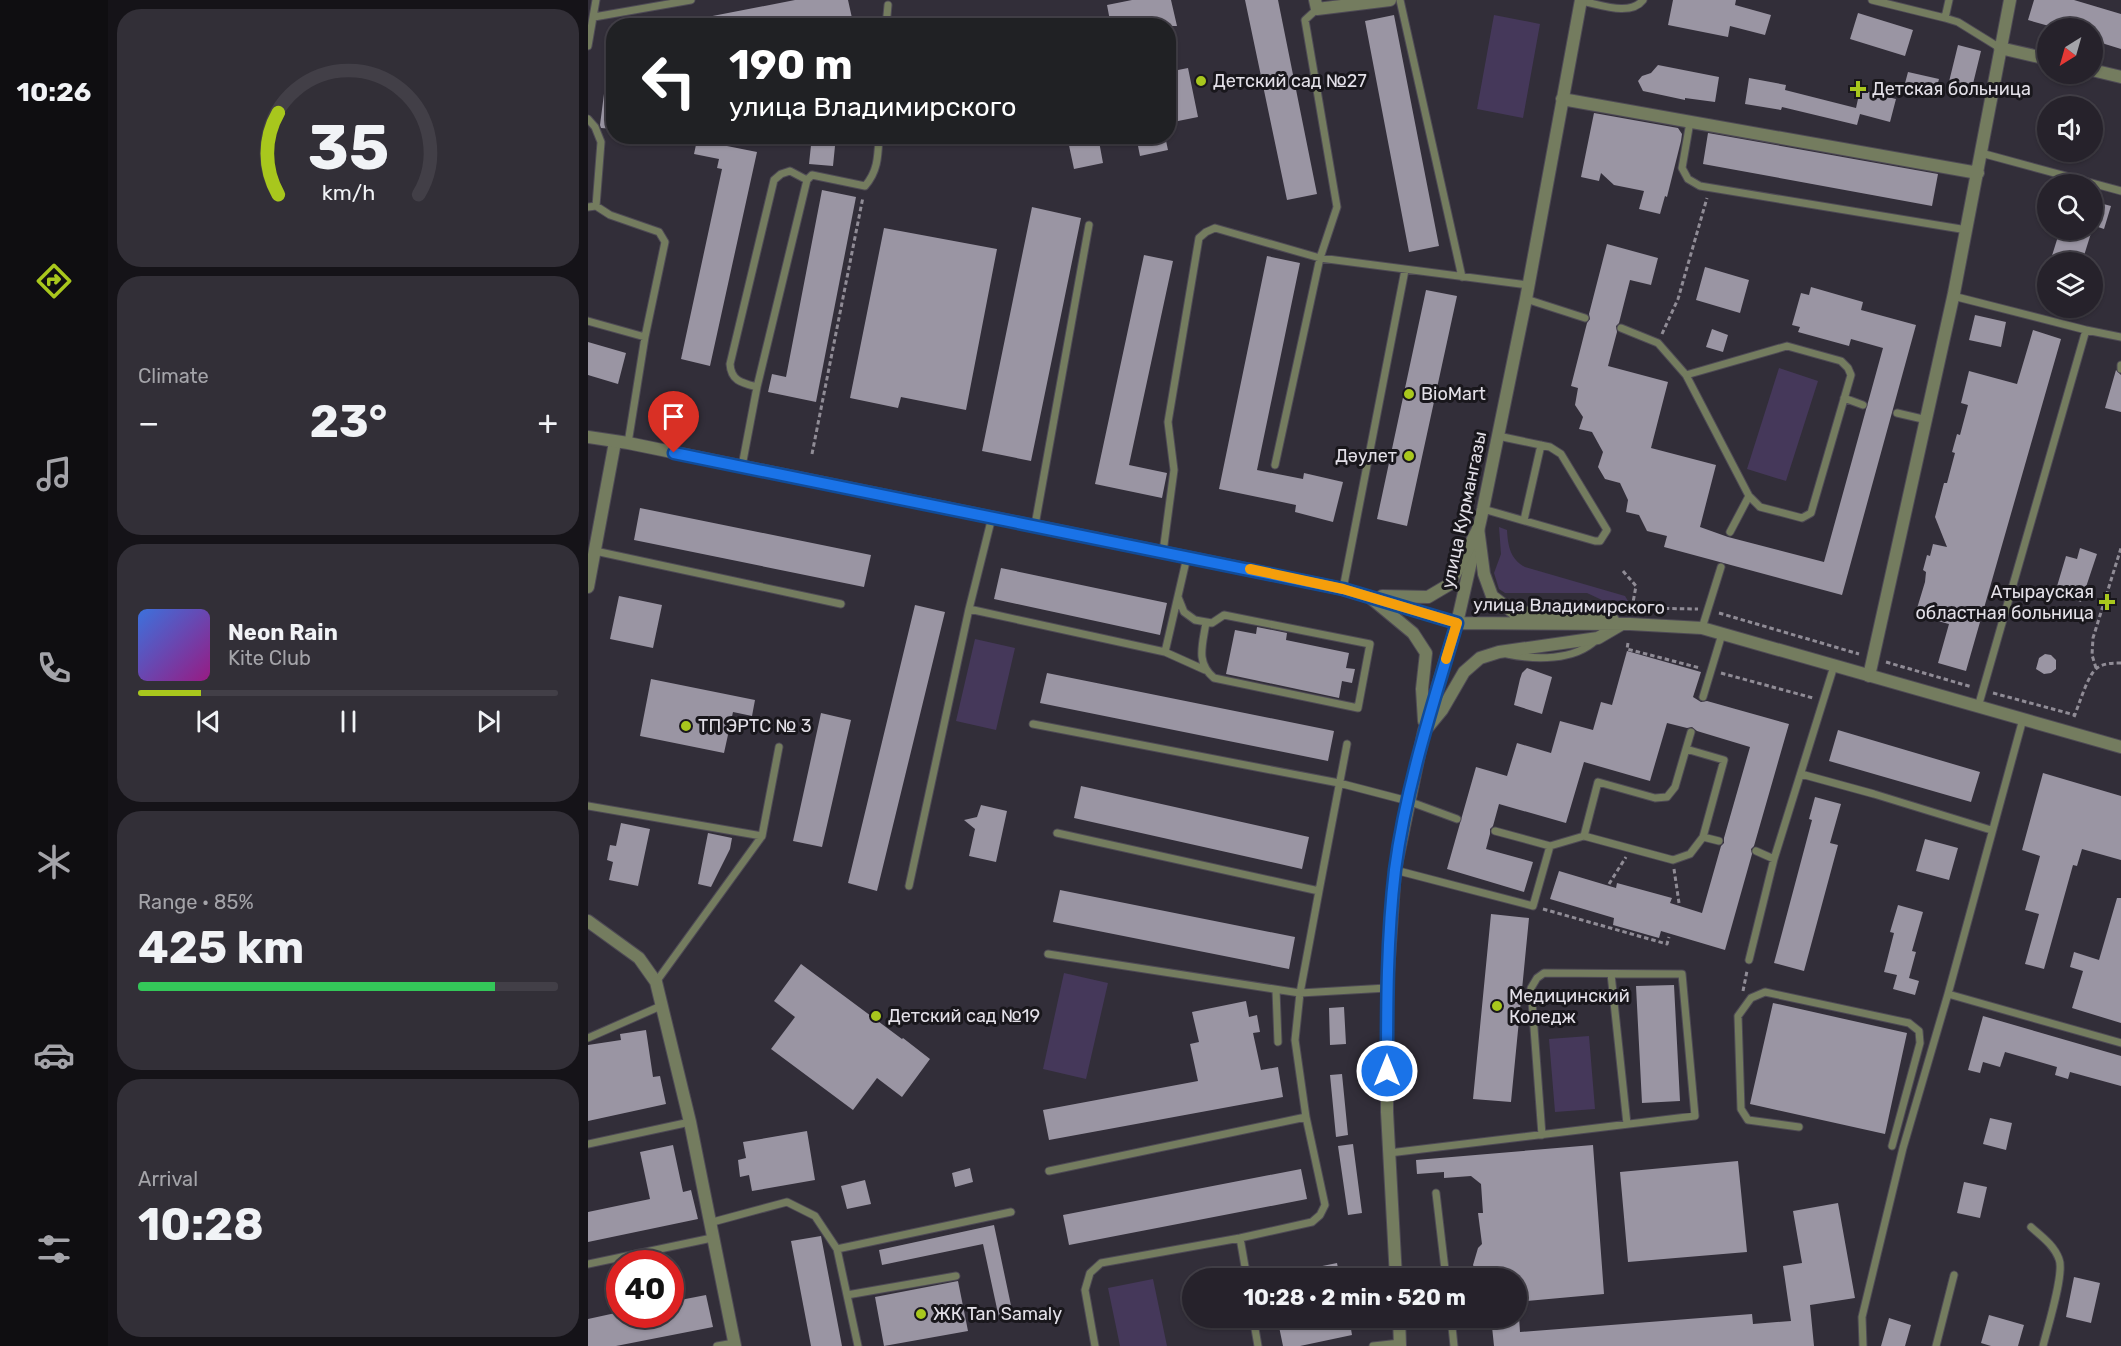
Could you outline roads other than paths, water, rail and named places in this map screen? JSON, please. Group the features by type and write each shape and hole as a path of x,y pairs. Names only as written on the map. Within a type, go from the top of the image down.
{"street":[{"path":"1316,5 1390,0"},
{"path":"1869,676 1928,420 1982,153 2010,0"},
{"name":"улица Курмангазы","path":"1395,1268 1387,1112 1387,988 1395,870 1424,731 1457,623 1483,509 1526,299 1581,1"},
{"path":"2000,48 2037,56"},
{"path":"2103,73 2121,77"},
{"path":"1562,99 1978,173"},
{"name":"улица Владимирского","path":"588,437 628,443 1343,589 1457,623 1623,624 1702,628 2121,747"},
{"path":"588,587 615,442"},
{"path":"1368,596 1428,597 1450,584 1478,528"},
{"path":"1478,528 1484,574 1492,596 1513,612 1598,615 1623,624"},
{"path":"1368,596 1413,633 1426,653 1422,689 1424,731"},
{"path":"1424,731 1442,710 1464,672 1480,658 1498,652 1598,638 1623,624"},
{"path":"588,921 639,958 656,982 690,1122 735,1344"},
{"path":"1399,1328 1400,1344"}],"lane":[{"path":"594,17 691,0"},
{"path":"1400,0 1462,277"},
{"path":"1581,1 1628,10 1643,0"},
{"path":"1872,0 1959,22 2000,48"},
{"path":"1945,18 1949,0"},
{"path":"588,46 594,17 593,2"},
{"path":"887,18 888,5"},
{"path":"1275,465 1320,258 1337,207 1305,20 1316,5"},
{"path":"588,119 595,127 601,142 592,207 659,232 664,242 645,336 628,443"},
{"path":"1690,122 1682,168 1688,178 1700,186 1966,230"},
{"path":"742,466 757,387 807,180 812,175 865,186 873,178 877,166 878,144"},
{"path":"1982,153 2121,191"},
{"path":"757,387 738,382 730,374 730,364 774,180 790,171 807,180"},
{"path":"1035,525 1089,225"},
{"path":"1163,552 1174,470 1168,422 1199,238 1206,232 1215,228 1320,258 1528,285"},
{"path":"1343,589 1405,270"},
{"path":"1953,296 2121,337"},
{"path":"1526,299 1585,318"},
{"path":"588,321 645,336"},
{"path":"1621,328 1658,342 1686,375 1749,496 1760,507 1802,518 1811,513 1851,375 1848,368 1841,361 1787,346 1686,375"},
{"path":"1978,707 2086,330"},
{"path":"1844,398 1863,405"},
{"path":"1897,413 1928,420"},
{"path":"1483,509 1595,541 1600,541 1607,530 1561,454 1541,445 1498,436"},
{"path":"1524,520 1541,445"},
{"path":"1730,532 1749,496"},
{"path":"909,886 969,609 992,517"},
{"path":"596,551 841,604"},
{"path":"1165,652 1187,556"},
{"path":"1702,628 1721,567"},
{"path":"969,609 1165,652 1205,670 1214,678 1358,708 1370,644 1224,615 1212,622 1194,620 1184,612 1178,597"},
{"path":"1205,670 1201,658 1206,622"},
{"path":"1703,697 1722,634"},
{"path":"1749,960 1774,860 1834,666"},
{"path":"1863,1346 1862,1317 1902,1148 1948,994 2023,719"},
{"path":"1033,724 1339,783 1408,801 1457,819"},
{"path":"1584,836 1598,782 1655,798 1667,797 1675,787 1691,732"},
{"path":"1095,1346 1085,1290 1090,1273 1101,1263 1240,1238 1312,1222 1320,1215 1325,1205 1306,1117 1295,1040 1300,993 1347,744"},
{"path":"656,982 762,836 779,747"},
{"path":"1495,831 1550,846 1584,836 1673,860 1690,854 1703,837 1724,760 1686,749"},
{"path":"1801,774 1991,830"},
{"path":"588,806 762,836"},
{"path":"1057,833 1319,891"},
{"path":"1703,837 1719,841"},
{"path":"1395,870 1533,906 1550,846"},
{"path":"1756,851 1774,860"},
{"path":"1048,954 1300,993 1387,988"},
{"path":"1389,1153 1542,1135 1695,1116 1682,975 1544,973 1537,978 1531,988 1542,1135"},
{"path":"1611,974 1627,1124"},
{"path":"1276,990 1278,1042"},
{"path":"1799,1127 1748,1120 1741,1109 1737,1017 1751,998 1765,992 1909,1023 1919,1031 1920,1043 1892,1146"},
{"path":"1948,994 2121,1042"},
{"path":"588,1038 663,1005"},
{"path":"1049,1171 1306,1117"},
{"path":"588,1144 690,1122"},
{"path":"1436,1193 1445,1268"},
{"path":"709,1223 787,1202 814,1216 837,1249 858,1346"},
{"path":"837,1249 1011,1212"},
{"path":"2031,1227 2050,1244 2060,1260 2058,1286 2043,1346"},
{"path":"588,1264 712,1238"},
{"path":"1240,1238 1245,1268"},
{"path":"1936,1346 1954,1275"},
{"path":"847,1295 956,1276"},
{"path":"1255,1328 1258,1346"},
{"path":"1452,1328 1454,1346"},
{"path":"717,1346 735,1344"},
{"path":"1373,1346 1400,1344"}],"place":[{"name":"Детский сад №27","path":"1201,81"},
{"name":"Детская больница","path":"1858,89"},
{"name":"BioMart","path":"1409,394"},
{"name":"Дәулет","path":"1409,456"},
{"name":"Атырауская областная больница","path":"2107,602"},
{"name":"ТП ЭРТС № 3","path":"686,726"},
{"name":"Медицинский Коледж","path":"1497,1006"},
{"name":"Детский сад №19","path":"876,1016"},
{"name":"ЖК Tan Samaly","path":"921,1314"}]}
